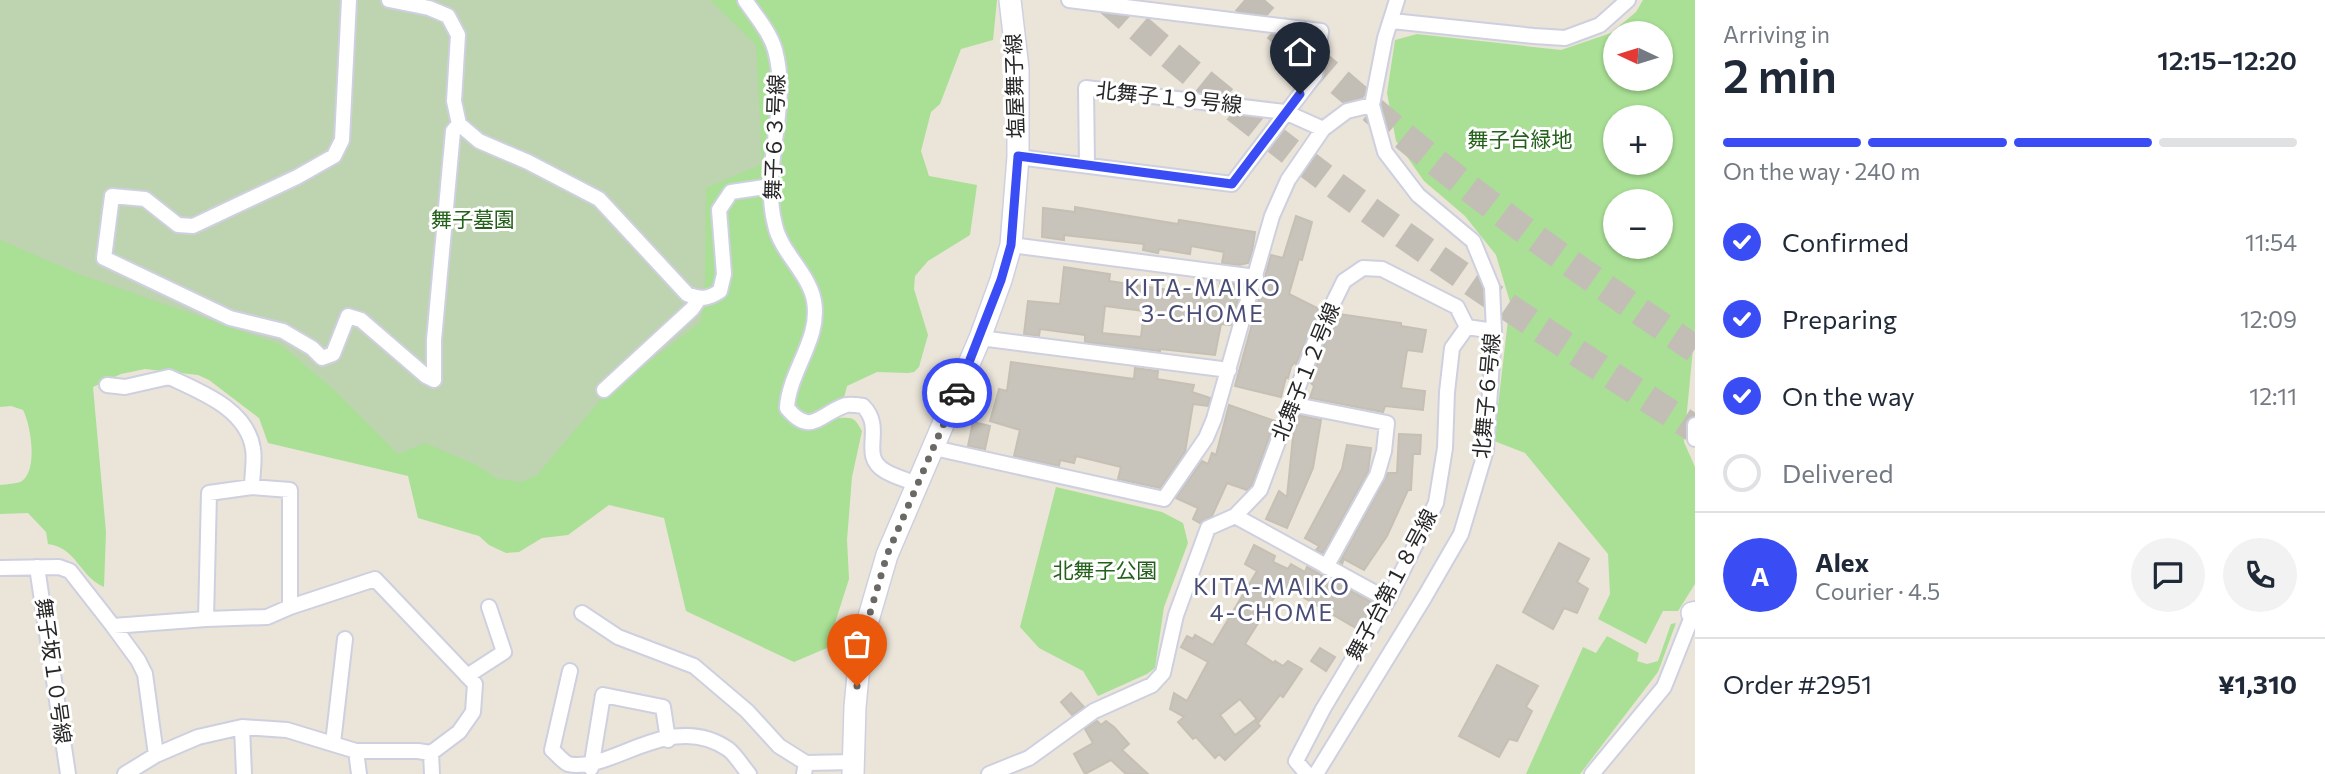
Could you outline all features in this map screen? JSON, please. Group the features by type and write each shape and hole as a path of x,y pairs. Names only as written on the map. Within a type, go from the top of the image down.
{"street":[{"path":"349,0 342,140 334,156 297,177 193,226 178,225 145,199 112,196 104,258 230,318 283,331 312,348 322,358 333,354 348,316 360,320 434,380 434,340 453,131 459,124"},
{"path":"389,0 429,8 448,16 458,35 454,101 459,124 479,141 528,162 599,199 687,295 699,299 711,297 720,290 724,274 719,210 731,192 771,186"},
{"name":"舞子６３号線","path":"745,0 774,48 780,77 771,186 775,226 814,300 812,337 788,393 787,408 797,420 811,423 848,404 863,406 871,414 874,426 874,459 883,470 918,484"},
{"name":"塩屋舞子線","path":"853,768 861,644 887,555 980,338 1011,245 1018,156 1018,69 1010,0"},
{"path":"1018,156 1232,184 1315,75 1321,31 1069,0"},
{"name":"北舞子６号線","path":"1316,774 1461,534 1486,450 1494,331 1492,287 1474,241 1418,195 1385,152 1371,105 1385,38 1397,0"},
{"path":"1392,21 1565,38 1600,25 1628,0"},
{"name":"北舞子１９号線","path":"1087,164 1086,88 1285,112"},
{"path":"934,448 1164,499 1206,438 1229,370 1272,216 1288,180 1323,129 1347,111 1371,105"},
{"path":"1285,112 1323,129"},
{"path":"1011,245 1256,277"},
{"name":"北舞子１２号線","path":"989,774 1029,758 1094,711 1152,685 1163,673 1176,615 1208,528 1236,516 1259,490 1317,336 1344,281 1363,268 1382,269 1457,307 1468,327"},
{"path":"604,390 692,309 699,299"},
{"path":"1468,327 1494,331"},
{"name":"舞子台第１８号線","path":"1307,774 1296,761 1323,709 1388,600 1436,503 1445,448 1452,348 1468,327"},
{"path":"980,338 1229,370"},
{"path":"107,385 125,387 169,377 229,408 245,428 253,448 252,487"},
{"path":"1292,404 1387,423 1384,451 1377,475 1326,567"},
{"path":"1695,425 1695,439"},
{"path":"206,619 209,493 252,487 290,490 290,607"},
{"path":"1236,516 1388,600"},
{"name":"舞子坂１０号線","path":"37,567 68,774"},
{"name":"舞子坂１０号線","path":"0,568 59,567 70,571 138,660 145,674 156,755"},
{"path":"113,626 267,617 375,579 475,684 472,712 459,732 431,753 356,751 287,730 242,727 198,737 156,755 130,773"},
{"path":"467,676 504,652 489,607"},
{"path":"1592,774 1664,687 1694,612"},
{"path":"582,613 618,637 694,666 747,711 779,746 805,769 853,768"},
{"path":"333,743 345,639"},
{"path":"570,671 552,750 569,764 591,768 668,740 695,736 728,749 749,774"},
{"path":"591,768 603,695 663,707 668,740"},
{"path":"242,727 244,774"},
{"path":"356,751 359,774"},
{"path":"431,753 432,774"}],"green space":[{"path":"0,0 997,0 993,40 961,49 940,104 931,112 921,151 929,176 977,185 970,235 928,261 915,276 914,289 928,335 919,367 908,373 877,372 847,386 839,418 853,419 862,431 852,477 847,540 849,579 827,648 794,662 686,611 664,518 609,505 568,535 542,538 519,552 506,553 489,545 479,536 418,518 408,476 268,443 259,418 209,380 198,375 145,369 121,374 93,387 106,532 104,587 89,576 72,556 48,544 46,532 28,513 0,514 0,485 22,481 30,467 32,447 23,410 11,406 0,407"},
{"name":"舞子墓園","path":"0,0 710,0 756,45 762,164 706,188 705,282 701,322 603,397 537,475 521,482 498,479 476,465 425,443 398,454 334,390 281,345 81,275 0,240"},
{"name":"舞子台緑地","path":"1643,0 1695,0 1695,328 1684,442 1695,467 1695,584 1678,611 1663,611 1646,644 1598,619 1610,594 1608,554 1525,453 1494,441 1510,302 1496,255 1465,216 1424,181 1396,141 1387,93 1395,40 1417,34 1561,50 1603,36 1603,91 1673,91 1673,21 1625,21 1636,12"},
{"name":"北舞子公園","path":"1056,487 1162,512 1183,523 1188,543 1164,607 1155,668 1098,696 1083,671 1039,648 1020,627"},
{"path":"1676,623 1658,672 1580,774 1526,774 1583,647 1596,653 1607,636 1639,653 1637,661 1647,664 1658,661 1671,624"}],"building":[{"path":"1075,207 1178,224 1179,220 1255,232 1252,251 1248,263 1239,265 1222,263 1224,252 1191,246 1190,254 1159,249 1158,253 1143,250 1144,244 1064,235 1064,240 1042,237 1043,208 1075,212"},
{"path":"1296,216 1312,222 1289,294 1319,309 1296,364 1295,362 1288,378 1286,377 1281,397 1235,386 1271,255 1283,258"},
{"path":"1064,267 1110,274 1109,281 1182,292 1182,289 1219,292 1220,282 1238,284 1237,289 1241,289 1231,325 1221,324 1215,355 1085,342 1085,335 1040,329 1039,336 1024,334 1028,301 1060,304","holes":["1105,306 1144,311 1141,337 1102,333"]},
{"path":"1339,314 1401,323 1401,326 1426,330 1422,352 1407,350 1401,388 1425,391 1423,410 1385,406 1383,412 1310,398 1314,386 1310,382"},
{"path":"1011,362 1134,379 1135,368 1158,371 1157,379 1194,385 1192,392 1210,398 1208,406 1193,404 1185,452 1160,488 1118,479 1121,467 1076,456 1074,463 1060,460 1059,466 1014,456 1020,430 990,421 999,389 1007,391"},
{"path":"1229,405 1275,421 1252,485 1247,490 1227,483 1212,516 1200,523 1193,519 1198,508 1176,498 1202,461 1208,464 1212,453 1216,455"},
{"path":"1298,415 1321,420 1313,468 1287,528 1266,519 1279,491 1287,497 1294,427 1296,428"},
{"path":"973,422 990,426 985,449 968,446"},
{"path":"1399,434 1421,435 1420,454 1413,454 1411,490 1408,490 1387,536 1364,570 1344,559 1342,564 1340,562 1388,473 1397,473"},
{"path":"1347,445 1371,448 1368,472 1323,553 1316,550 1319,546 1305,538 1342,469"},
{"path":"1559,543 1589,559 1577,582 1588,589 1577,613 1564,608 1553,629 1523,612"},
{"path":"1254,545 1275,556 1273,562 1288,569 1291,564 1305,572 1307,567 1375,604 1359,630 1282,585 1245,644 1274,663 1275,661 1283,666 1288,661 1302,669 1283,697 1280,695 1259,722 1240,699 1220,715 1235,735 1255,720 1260,726 1225,760 1219,754 1215,758 1196,737 1193,739 1178,722 1184,717 1170,709 1174,693 1187,701 1208,662 1181,647 1187,636 1193,639 1195,635 1213,645 1257,571 1245,564"},
{"path":"1320,648 1335,657 1326,671 1311,661"},
{"path":"1497,665 1538,686 1526,707 1532,711 1517,741 1509,739 1499,757 1459,736"},
{"path":"1071,693 1084,707 1072,715 1061,702"},
{"path":"1097,721 1101,725 1106,721 1114,727 1129,744 1122,750 1148,774 1126,774 1111,760 1085,774 1074,754 1093,743 1085,729"}],"tunnel":[{"path":"1107,0 1176,60 1319,173 1467,279 1695,429"},
{"path":"1244,0 1465,185 1607,289 1695,349"}],"way so far":[{"path":"857,686 861,644 887,555 957,393"}],"district":[{"name":"KITA-MAIKO 3-CHOME","path":"1203,301"},
{"name":"KITA-MAIKO 4-CHOME","path":"1272,600"}],"route":[{"path":"957,393 980,338 1011,245 1018,156 1232,184 1300,94"}]}
